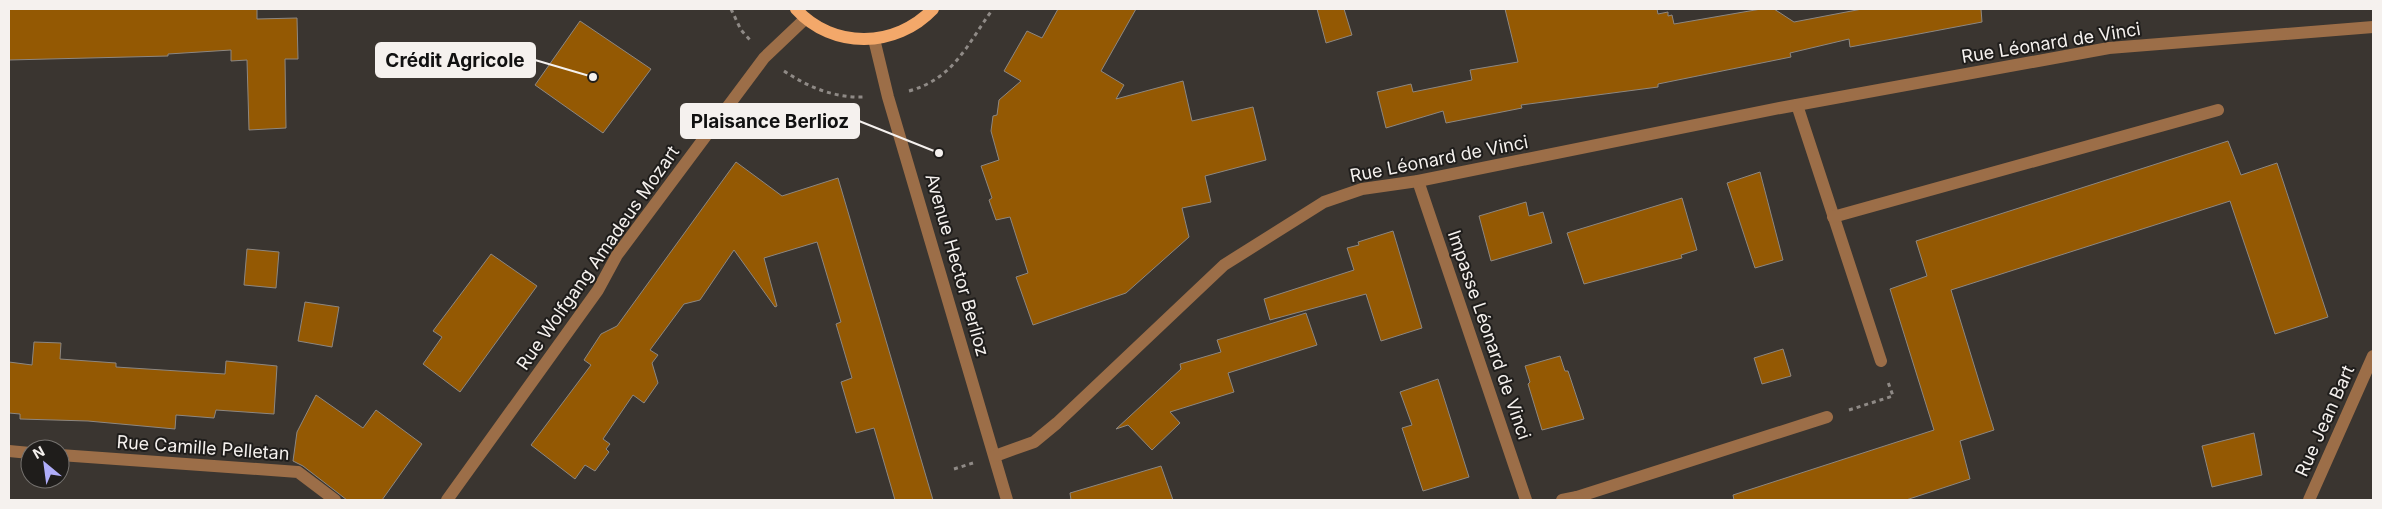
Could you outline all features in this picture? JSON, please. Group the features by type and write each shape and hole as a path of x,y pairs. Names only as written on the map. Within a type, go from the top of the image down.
{"main road":[{"path":"796,9 805,19 826,32 849,39 874,39 900,33 923,19 933,9"}],"street":[{"name":"Rue Wolfgang Amadeus Mozart","path":"447,500 598,290 617,255 764,58 805,19"},
{"name":"Rue Léonard de Vinci","path":"995,456 1034,442 1057,424 1224,265 1324,202 1362,189 1418,181 1797,105 2109,48 2373,27"},
{"name":"Avenue Hector Berlioz","path":"874,39 888,97 1007,500"},
{"path":"1797,105 1881,361"},
{"path":"1833,218 2218,110"},
{"name":"Impasse Léonard de Vinci","path":"1418,181 1526,500"},
{"name":"Rue Jean Bart","path":"2309,500 2373,356"},
{"path":"1562,500 1578,499 1827,418"},
{"name":"Rue Camille Pelletan","path":"70,456 298,472 335,500"}],"path":[{"path":"1827,418 1893,396 1881,361"}],"building":[{"path":"9,9 257,9 257,19 297,18 298,59 285,59 286,128 249,130 247,60 231,61 231,50 168,54 168,56 9,60"},
{"path":"1058,9 1136,9 1101,71 1124,85 1116,99 1183,81 1192,121 1253,107 1266,160 1205,176 1211,202 1182,208 1189,237 1126,293 1033,325 1016,277 1028,273 1010,217 996,220 989,200 992,198 981,166 999,160 991,131 993,116 997,115 999,100 1021,81 1004,71 1027,31 1042,38"},
{"path":"1317,9 1344,9 1352,35 1326,43"},
{"path":"1505,9 1657,9 1658,14 1668,12 1668,16 1672,15 1674,24 1761,9 1774,9 1794,22 1862,9 1981,9 1982,22 1850,47 1849,39 1790,53 1791,57 1658,84 1658,87 1521,105 1522,108 1446,123 1443,111 1386,128 1377,92 1411,84 1413,92 1472,80 1470,70 1518,62"},
{"path":"580,21 651,69 603,133 535,85"},
{"path":"2228,141 2241,175 2277,163 2328,317 2275,334 2230,201 1951,290 1994,430 1960,441 1970,479 1906,500 1734,500 1733,495 1934,430 1890,289 1927,276 1916,241"},
{"path":"736,162 782,196 838,178 933,500 895,500 874,428 856,433 841,382 852,378 836,324 841,322 817,242 764,258 777,306 775,307 734,250 700,300 684,304 650,350 658,355 652,363 658,383 644,403 633,395 603,439 610,444 606,449 609,452 595,471 585,465 575,479 531,445 591,365 584,360 601,334 617,326"},
{"path":"1760,172 1783,260 1755,268 1727,183"},
{"path":"1682,198 1697,250 1681,255 1682,258 1584,284 1567,233"},
{"path":"1526,202 1529,216 1543,212 1552,243 1491,261 1479,216"},
{"path":"1393,231 1422,328 1381,341 1366,294 1270,320 1264,299 1354,270 1347,248 1359,245 1358,242"},
{"path":"247,249 279,252 276,288 244,285"},
{"path":"491,254 537,286 460,392 423,364 442,337 433,331"},
{"path":"305,302 339,307 332,347 298,341"},
{"path":"1306,313 1317,345 1228,373 1234,392 1170,412 1180,423 1152,450 1128,425 1116,429 1181,369 1180,364 1221,352 1217,340"},
{"path":"34,342 61,343 60,359 116,363 116,367 225,374 226,361 277,366 274,414 216,410 214,418 176,415 175,429 88,421 20,419 20,414 9,413 9,362 32,365"},
{"path":"1783,349 1791,376 1762,384 1754,358"},
{"path":"1560,356 1565,371 1568,371 1584,419 1542,430 1528,384 1530,382 1525,366"},
{"path":"1438,379 1469,477 1423,491 1402,428 1412,425 1400,392"},
{"path":"316,395 363,428 376,410 422,444 382,500 347,500 303,466 293,461 297,432"},
{"path":"2254,433 2262,475 2212,487 2202,446"},
{"path":"1161,466 1173,500 1071,500 1070,493"}],"place":[{"name":"Crédit Agricole","path":"593,77"},
{"name":"Plaisance Berlioz","path":"939,153"}]}
